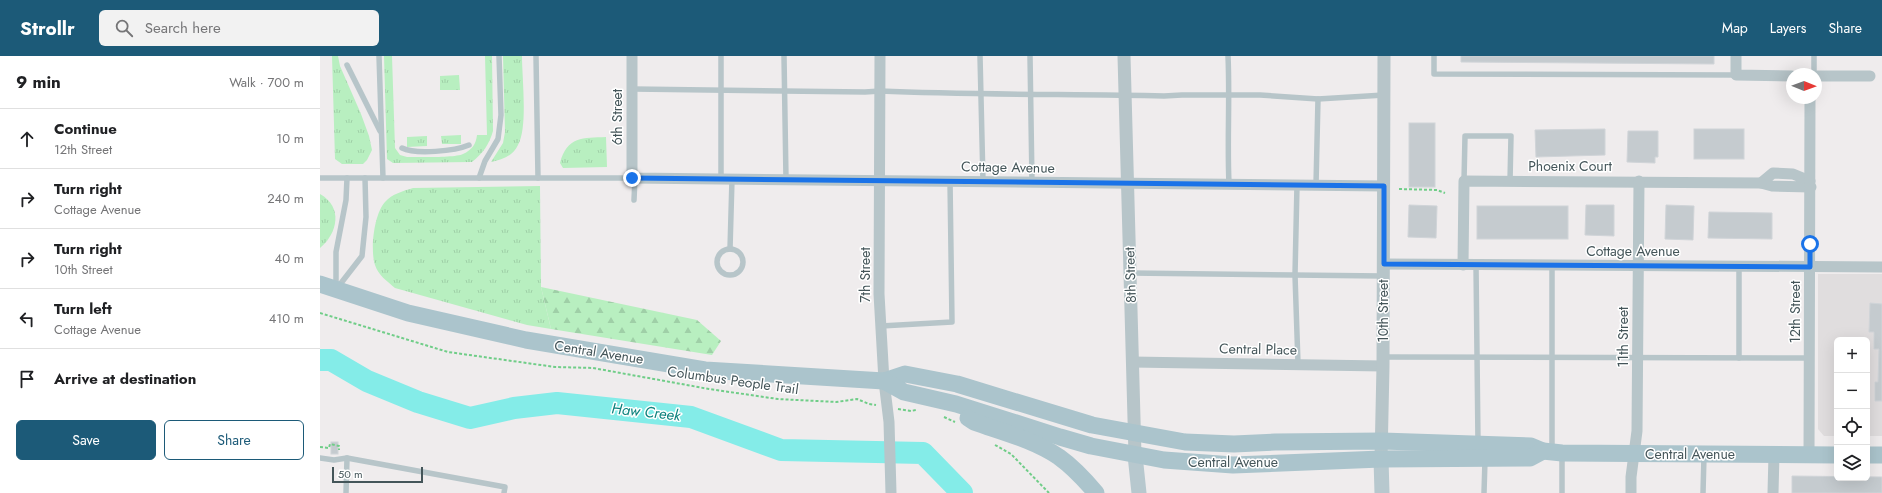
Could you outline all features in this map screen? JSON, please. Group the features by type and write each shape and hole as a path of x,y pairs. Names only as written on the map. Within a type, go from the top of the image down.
{"main road":[{"name":"Central Avenue","path":"328,287 408,313 526,340 705,370 884,381 905,374 957,384 1061,417 1092,425 1165,440 1215,444 1382,441 1482,451 1530,458 1552,452 1834,455"},
{"name":"Central Avenue","path":"884,381 904,392 956,404 1060,437 1135,456 1184,463 1232,465 1381,459 1482,451"},
{"path":"956,404 968,418 974,422 1029,441 1058,456 1083,477 1096,493"},
{"path":"1870,455 1882,455"},
{"name":"8th Street","path":"1135,456 1139,493"},
{"name":"10th Street","path":"1381,459 1382,493"}],"street":[{"name":"6th Street","path":"632,56 633,177"},
{"name":"7th Street","path":"880,56 880,294 884,381 889,422 891,493"},
{"name":"8th Street","path":"1124,56 1135,456"},
{"name":"10th Street","path":"1381,459 1384,270 1384,56"},
{"path":"1736,56 1736,75 1786,76"},
{"path":"1822,76 1870,76"},
{"name":"12th Street","path":"1809,455 1810,104"},
{"name":"Phoenix Court","path":"1464,181 1761,183 1773,173 1793,174 1810,184"},
{"name":"Cottage Avenue","path":"633,177 1384,186"},
{"path":"1463,265 1464,181"},
{"name":"11th Street","path":"1631,493 1637,431 1639,182"},
{"name":"Cottage Avenue","path":"1384,270 1463,265 1882,267"},
{"name":"Central Place","path":"1132,362 1298,364 1383,362"},
{"path":"1773,493 1774,454"}],"lane":[{"path":"379,56 383,178"},
{"path":"479,178 485,161 498,139 501,115 499,56"},
{"path":"536,56 538,178"},
{"path":"721,56 721,90 730,249"},
{"path":"784,56 786,179"},
{"path":"980,56 983,181"},
{"path":"1030,56 1032,182"},
{"path":"1228,56 1230,95 1227,139 1229,184"},
{"path":"1434,56 1434,74 1736,75"},
{"path":"1814,56 1814,68"},
{"path":"347,65 381,134"},
{"path":"632,89 880,91 981,94 1031,93 1230,95 1318,99 1384,95"},
{"path":"1316,185 1318,99"},
{"path":"1464,181 1466,136 1511,136 1510,181"},
{"path":"402,148 408,151 459,150 469,145"},
{"path":"320,178 633,177 634,200"},
{"path":"328,287 346,200 347,178"},
{"path":"328,287 362,256 366,217 365,178"},
{"path":"881,326 952,322 950,181"},
{"path":"1297,185 1296,275 1298,364"},
{"path":"730,249 738,252 743,260 743,264 739,272 730,276 722,274 716,263 719,255 730,249"},
{"path":"1476,265 1478,357 1484,493"},
{"path":"1552,266 1552,452 1562,493"},
{"path":"1739,267 1739,358"},
{"path":"1130,274 1296,275 1384,270"},
{"path":"1383,362 1478,357 1810,358"},
{"path":"1703,493 1704,454"},
{"path":"320,458 334,460 347,458 505,487 504,493"},
{"path":"346,493 347,458"}],"path":[{"path":"1399,189 1437,190 1444,193"},
{"name":"Columbus People Trail","path":"320,313 448,352 555,368 593,368 710,389 778,399 836,402 857,399 869,404 911,411 919,409"},
{"path":"939,415 960,425"},
{"path":"992,443 1011,454 1049,493"},
{"path":"320,447 329,448 330,444 339,446 339,456 347,458"}],"shaded area":[{"path":"1818,274 1882,274 1882,436 1870,436 1870,337 1834,337 1834,436 1824,436 1818,429"}],"green space":[{"path":"332,56 338,56 340,66 369,136 372,150 367,160 363,164 342,164 335,159"},
{"path":"384,56 392,56 395,148 400,155 407,157 427,157 463,154 469,151 473,146 477,135 487,135 485,56 492,56 493,131 487,145 476,159 472,162 393,163 387,159"},
{"path":"503,56 522,56 524,102 523,127 516,149 503,159 491,162 503,143 505,132"},
{"path":"459,75 460,90 440,90 440,76"},
{"path":"461,135 461,144 442,144 441,136"},
{"path":"427,136 427,146 407,147 407,137"},
{"path":"606,137 607,167 563,168 560,163 563,154 572,143 577,140"},
{"path":"540,186 541,287 551,329 527,325 395,288 383,278 376,269 373,242 376,223 381,208 388,199 394,195 413,188"},
{"path":"320,194 327,199 332,206 335,213 335,220 331,235 320,248"},
{"path":"541,287 697,320 721,341 712,355 551,329"}],"building":[{"path":"1461,56 1714,56 1714,64 1461,62"},
{"path":"1409,123 1435,123 1435,187 1409,187"},
{"path":"1605,129 1605,155 1536,157 1535,130"},
{"path":"1694,129 1744,129 1744,159 1694,159"},
{"path":"1628,131 1658,131 1658,157 1655,157 1655,163 1627,162"},
{"path":"1409,205 1437,206 1436,238 1408,237"},
{"path":"1586,205 1614,205 1614,236 1585,235"},
{"path":"1666,205 1694,206 1693,240 1665,239"},
{"path":"1477,206 1568,206 1568,239 1477,239"},
{"path":"1709,212 1772,213 1772,239 1708,238"},
{"path":"1870,303 1882,304 1882,401 1875,401 1875,382 1878,382 1879,349 1874,349 1874,332 1869,332"},
{"path":"331,442 338,442 338,454 331,454"},
{"path":"1792,476 1834,476 1834,481 1870,481 1870,477 1882,477 1882,493 1792,493"}],"waterway":[{"name":"Haw Creek","path":"320,360 331,360 367,381 418,402 470,418 514,408 557,403 691,417 781,450 923,453 962,493"}],"route":[{"path":"632,178 1384,186 1384,264 1810,267 1810,244"}]}
